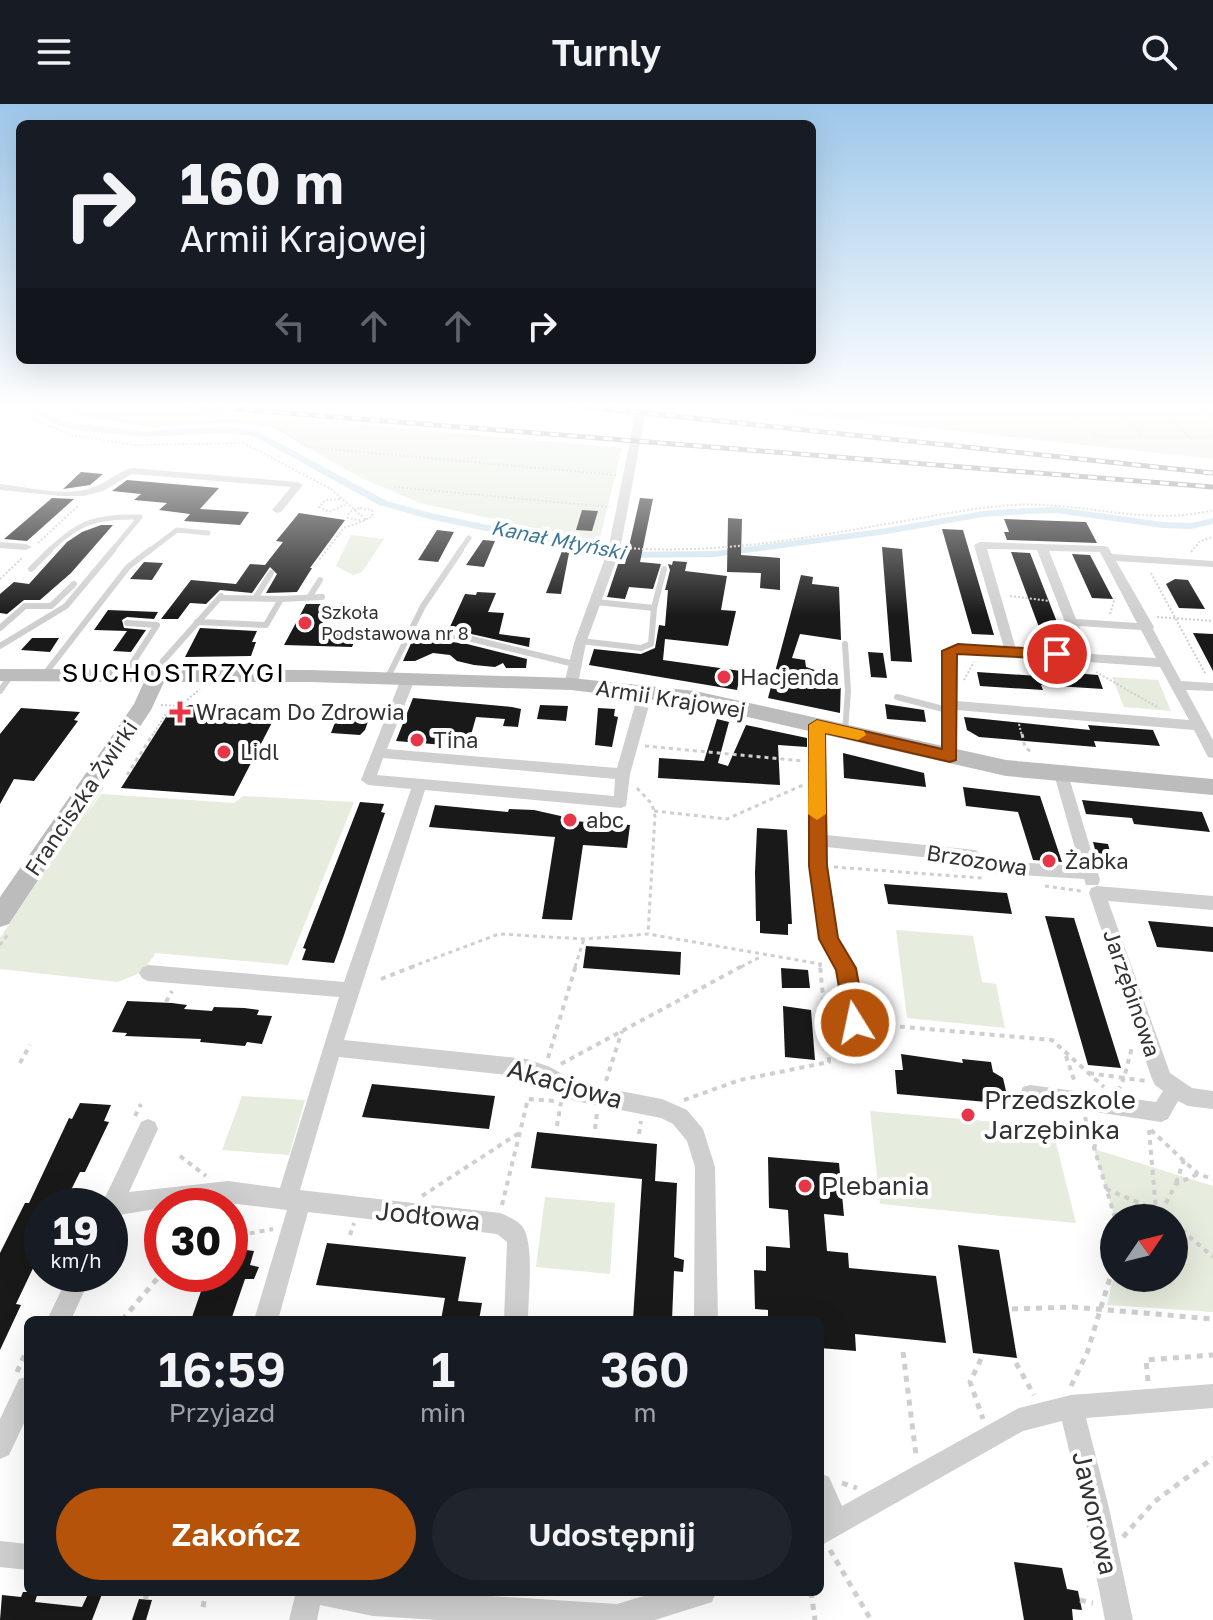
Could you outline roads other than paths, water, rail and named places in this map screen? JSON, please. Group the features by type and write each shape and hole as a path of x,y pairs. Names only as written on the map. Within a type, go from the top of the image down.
{"street":[{"path":"0,487 92,492 118,475"},
{"path":"176,475 298,485 277,510"},
{"path":"573,674 581,641 613,553 629,475"},
{"path":"0,545 31,547"},
{"path":"1011,652 980,545 1104,549 1179,685 1193,725 1213,753"},
{"path":"1042,548 1085,656"},
{"path":"1108,557 1213,564"},
{"path":"1071,622 1148,627"},
{"path":"950,756 949,651 958,649 1167,663"},
{"name":"Armii Krajowej","path":"4,680 44,675 408,679 573,674 646,691 695,698 950,756 1061,774 1213,787"},
{"name":"Franciszka Żwirki","path":"0,917 144,705 156,676"},
{"path":"408,679 368,780 621,802 629,780 646,691"},
{"path":"1179,685 1209,681"},
{"path":"951,708 1193,725"},
{"path":"817,725 818,866 828,939 846,968 855,1023"},
{"path":"378,753 629,780"},
{"name":"Jarzębinowa","path":"1061,774 1089,873 1162,1079 1174,1090"},
{"path":"267,1316 293,1200 350,990 420,784"},
{"name":"Brzozowa","path":"818,840 975,856 989,867 1089,873"},
{"name":"Jarzębinowa","path":"1097,893 1213,903"},
{"path":"148,973 350,990"},
{"name":"Akacjowa","path":"335,1048 527,1068 599,1102 662,1109 680,1117 696,1136 705,1167 706,1316"},
{"path":"1030,1094 1161,1112 1174,1090 1188,1097 1213,1100"},
{"name":"Jodłowa","path":"120,1188 148,1129"},
{"name":"Jodłowa","path":"128,1204 149,1199 228,1192 500,1224 514,1233 518,1242 516,1316"},
{"path":"61,1316 72,1292"},
{"path":"0,1446 24,1396"},
{"path":"824,1507 828,1528 1019,1420 1071,1397 1213,1396"},
{"name":"Jaworowa","path":"1071,1397 1119,1620"},
{"path":"0,1554 24,1557"},
{"path":"303,1620 309,1596"},
{"path":"349,1596 417,1606 618,1619 690,1596"}],"lane":[{"path":"0,646 66,606 140,517 107,515 80,523 31,569"},
{"path":"44,675 128,567 177,530 208,533"},
{"path":"387,679 411,629 469,538"},
{"path":"581,641 650,647 654,608 664,569"},
{"path":"256,597 271,573"},
{"path":"310,596 320,580"},
{"path":"0,628 25,606 51,606 74,584"},
{"path":"156,676 163,661 220,597 300,600 310,596 322,597"},
{"path":"197,622 266,625 281,599"},
{"path":"596,602 654,608"},
{"path":"124,676 157,625 127,623"},
{"name":"Armii Krajowej","path":"411,629 468,638 573,674"},
{"path":"845,644 848,685 845,732"},
{"path":"897,697 951,708"}],"waterway":[{"name":"Kanał Młyński","path":"331,475 383,503 429,516 616,555 715,554 887,531 983,514 1027,511 1056,510 1163,525 1191,526 1213,521"}],"railway":[{"path":"1059,475 1213,487"}],"place":[{"name":"Szkoła Podstawowa nr 8","path":"305,623"},
{"name":"Hacjenda","path":"724,677"},
{"name":"Wracam Do Zdrowia","path":"180,712"},
{"name":"Tina","path":"417,740"},
{"name":"Lidl","path":"224,752"},
{"name":"abc","path":"570,820"},
{"name":"Żabka","path":"1049,861"},
{"name":"Przedszkole Jarzębinka","path":"968,1115"},
{"name":"Plebania","path":"805,1186"}],"district":[{"name":"SUCHOSTRZYGI","path":"174,673"}]}
